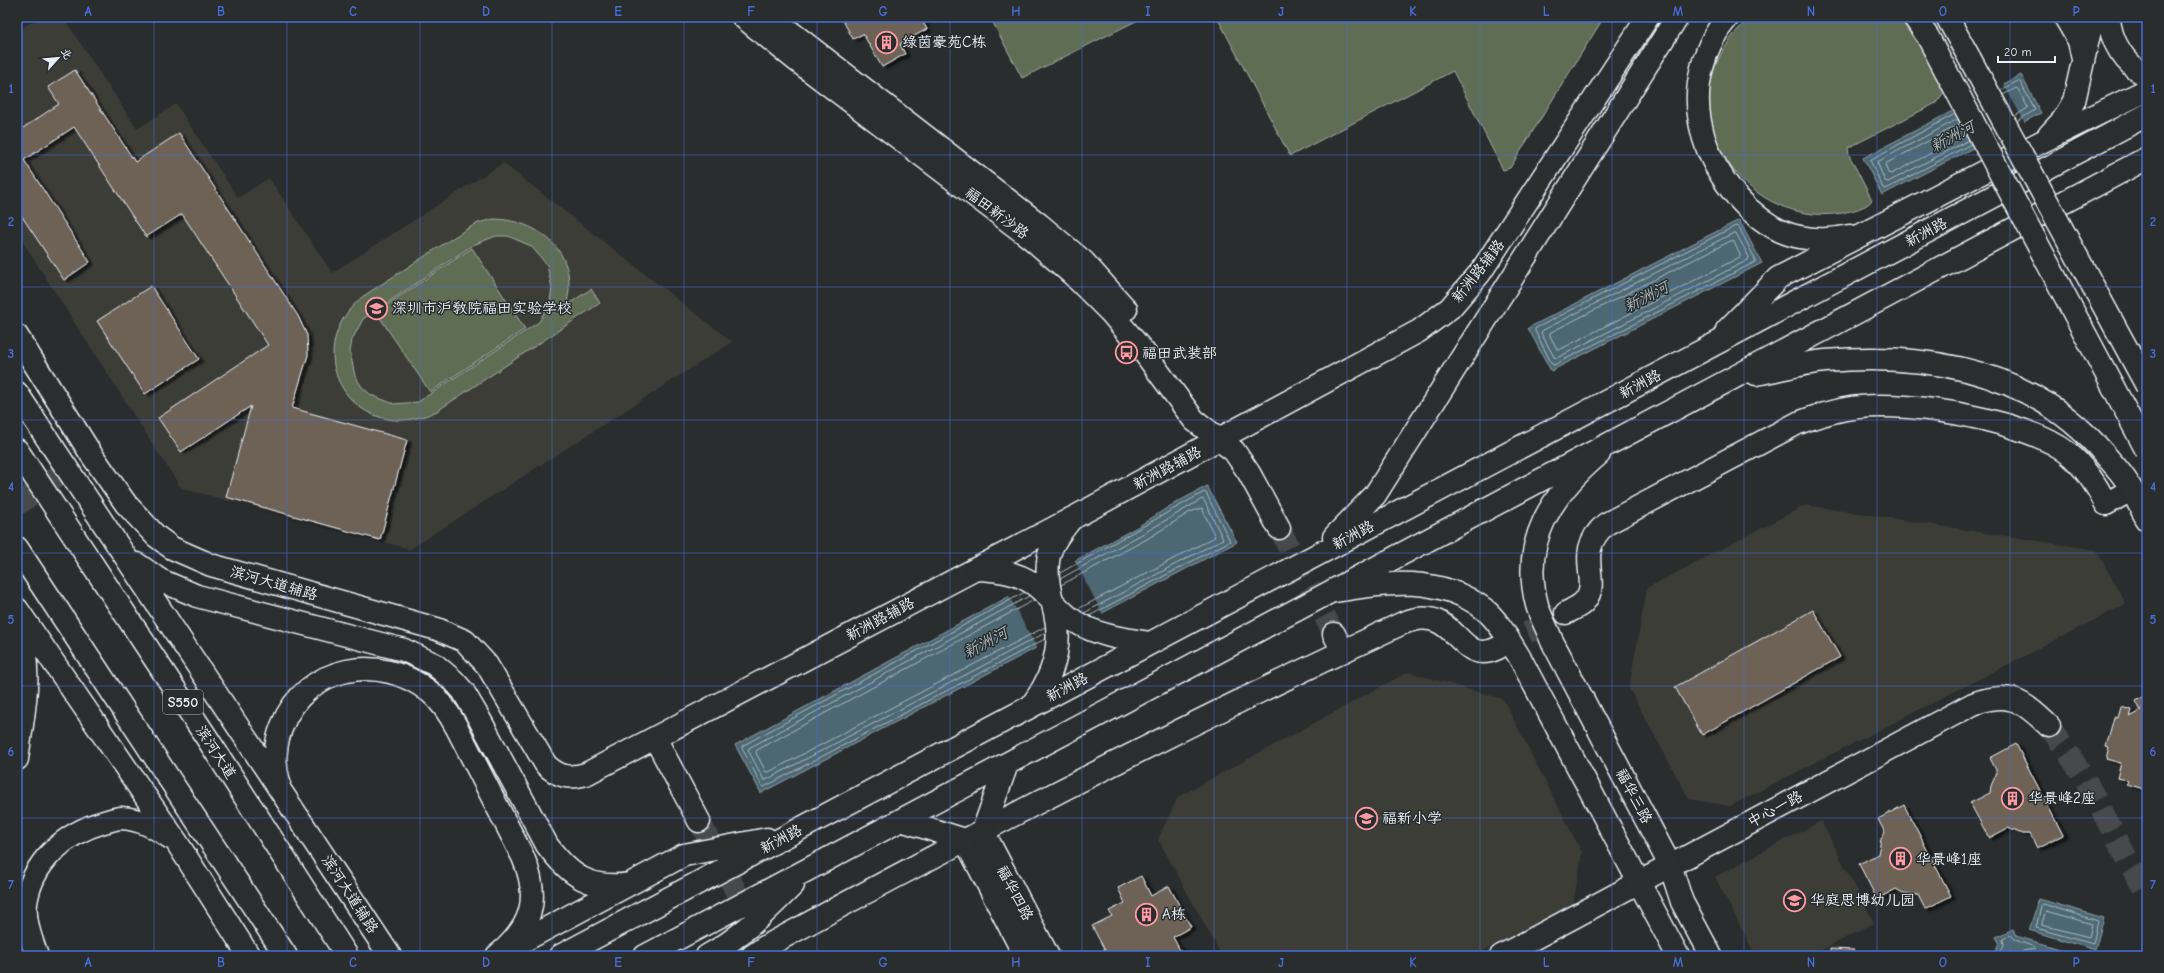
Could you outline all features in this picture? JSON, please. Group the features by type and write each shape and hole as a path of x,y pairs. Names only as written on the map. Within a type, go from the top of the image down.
{"main road":[{"name":"福田新沙路","path":"743,17 796,60 1032,239 1072,274 1111,314 1142,351 1194,420 1234,450 1243,463 1279,528"},
{"name":"福田新沙路","path":"771,17 1040,225 1084,262 1121,302 1181,376 1208,413 1221,439"},
{"name":"新洲路辅路","path":"565,777 576,777 586,774 655,738 1071,519 1419,331 1450,308 1465,293 1493,256 1648,17"},
{"path":"1306,561 1345,528 1376,495 1677,17"},
{"path":"1728,17 1717,32 1707,53 1700,79 1698,100 1700,122 1705,142 1720,172 1734,193 1754,212 1774,227 1799,236 1819,240 1844,238 1870,231"},
{"path":"1914,17 1928,37 2147,451"},
{"path":"1947,17 2147,386"},
{"path":"2065,17 2079,41 2084,60"},
{"path":"2043,141 2063,120 2074,101 2092,17"},
{"path":"2108,17 2109,27 2115,43 2121,53 2134,67 2147,76"},
{"path":"1713,344 1778,278 2043,141 2147,90"},
{"name":"新洲路","path":"560,956 2147,115"},
{"path":"645,956 2147,158"},
{"name":"滨河大道辅路","path":"17,336 83,459 156,536 172,548 191,558 210,565 437,629 465,641 487,665 546,765 555,773 565,777"},
{"path":"1733,378 1823,361 1886,358 1950,365 2003,381 2049,404 2090,437 2126,481 2147,519"},
{"name":"滨河大道辅路","path":"17,393 285,794 390,956"},
{"path":"1566,613 1581,605 1589,595 1589,558 1591,543 1595,535 1606,524 1798,422 1826,412 1860,407 1889,405 1954,413 1993,422 2050,442 2067,453 2081,465 2094,482 2106,504 2122,495"},
{"name":"福华三路","path":"1612,443 1580,470 1559,496 1541,526 1532,552 1532,580 1537,606 1551,639 1670,865 1682,902 1711,956"},
{"name":"滨河大道","path":"17,450 220,758 347,956"},
{"path":"1031,706 1042,691 1051,673 1057,641 1057,628 1052,601 1048,561 1056,540 1071,519"},
{"path":"17,548 286,956"},
{"path":"124,553 160,580 197,596 404,650 434,664 454,681 471,704 547,846 560,864 576,877 594,884 611,887 629,884"},
{"path":"976,568 1020,575 1033,582 1061,612 1084,627 1106,636 1150,643"},
{"path":"1332,592 1399,583 1442,587 1461,594 1485,610 1504,632 1520,658 1678,956"},
{"path":"17,609 176,841 248,956"},
{"path":"759,947 974,836 1338,642 1420,617 1428,618 1445,625 1467,648 1472,650 1484,652 1498,648"},
{"path":"17,621 24,645 28,683 17,758"},
{"path":"285,794 280,784 276,766 279,737 289,710 310,688 337,673 357,668 368,668 412,680 431,693 445,708 457,728 523,857 530,877 532,896 526,922 517,939 497,956"},
{"name":"中心一路","path":"1502,956 1973,704 1988,698 2004,697 2018,702 2034,712 2049,726"},
{"path":"655,738 699,821"},
{"path":"974,836 1007,764"},
{"path":"37,956 28,930 26,904 32,880 45,858 69,837 93,825 120,818 149,824 176,841"},
{"path":"901,820 974,836"},
{"path":"497,956 684,855 790,834"},
{"name":"福华四路","path":"974,836 1025,956"},
{"name":"福华四路","path":"974,836 1048,956"},
{"path":"712,954 763,916 808,869"}],"shaded area":[{"name":"深圳市沪教院福田实验学校","path":"40,17 63,17 137,129 176,104 238,198 269,178 332,273 503,163 732,342 410,549 181,488 17,233 17,31"},
{"path":"1806,505 2096,550 2126,604 1730,806 1689,799 1629,688 1647,588"},
{"name":"福新小学","path":"1408,672 1503,699 1582,853 1573,904 1473,956 1222,956 1158,839 1178,797"},
{"name":"华庭思博幼儿园","path":"1821,821 1874,923 1811,956 1756,956 1715,877"}],"green space":[{"path":"990,17 1144,17 1022,78"},
{"path":"1217,17 1604,17 1510,168 1503,170 1453,71 1290,156"},
{"path":"1752,17 1899,17 1916,38 1944,92 1936,103 1848,148 1849,155 1872,200 1870,203 1858,209 1842,213 1809,213 1778,204 1751,188 1730,165 1715,138 1709,108 1712,77 1726,46 1734,34"},
{"path":"494,219 509,220 536,230 557,248 564,260 568,273 569,289 567,305 591,289 600,303 437,411 408,420 382,418 360,407 344,390 335,369 334,345 342,320 362,297 478,223","holes":["496,236 508,236 531,246 547,265 552,288 550,301 539,322 418,402 394,404 371,395 362,387 355,376 350,352 352,340 363,319 473,245"]},
{"path":"472,248 525,329 430,392 376,312"}],"water":[{"name":"新洲河","path":"2021,75 2041,113 1882,195 1863,158"},
{"name":"新洲河","path":"1739,220 1762,263 1551,371 1528,328"},
{"name":"新洲河","path":"1207,486 1237,542 761,793 735,745 1139,526 1170,506"},
{"path":"2039,899 2104,918 2095,950 2029,930"},
{"path":"2013,929 2016,936 2083,956 2045,956 2035,953 2019,956 1994,956 2000,944 1996,937"}],"pier":[{"path":"2003,83 2025,123 1975,149 1953,109"},
{"path":"1074,559 1103,615 1038,650 1008,594"}],"building":[{"name":"绿茵豪苑C栋","path":"841,17 920,17 927,29 900,44 905,54 882,67 863,34 853,39"},
{"path":"75,70 135,162 179,133 298,316 307,335 308,355 292,408 407,440 380,540 226,497 251,406 181,452 158,418 268,345 182,214 146,237 74,127 24,160 90,262 64,280 17,209 17,132 59,104 48,87"},
{"path":"151,286 199,359 145,394 97,321"},
{"path":"1813,610 1840,657 1702,735 1675,687"},
{"path":"2146,695 2147,790 2127,784 2128,780 2117,778 2121,763 2106,759 2109,748 2106,747 2114,717 2118,718 2121,707 2132,710 2130,717 2141,711 2136,701"},
{"name":"华景峰2座","path":"2016,744 2063,835 2037,848 2030,834 2022,834 2008,828 1989,838 1970,803 1990,793 1991,786 1997,772 1990,758"},
{"name":"华景峰1座","path":"1904,805 1951,896 1925,909 1918,895 1903,893 1896,889 1877,899 1859,864 1878,854 1881,839 1885,833 1878,819"},
{"name":"A栋","path":"1141,876 1151,896 1169,886 1191,927 1173,937 1183,956 1108,956 1092,926 1112,916 1109,911 1125,903 1118,888"},
{"path":"1830,949 1854,950 1854,956 1830,956"}],"tunnel":[{"path":"17,505 75,464"},
{"path":"2122,495 2147,481"},
{"path":"1279,528 1334,634"},
{"path":"1498,648 1566,613"},
{"path":"2049,726 2083,775 2147,896"},
{"path":"699,821 760,937"}],"place":[{"name":"绿茵豪苑C栋","path":"886,42"},
{"name":"深圳市沪教院福田实验学校","path":"376,308"},
{"name":"福田武装部","path":"1127,353"},
{"name":"华景峰2座","path":"2012,798"},
{"name":"福新小学","path":"1366,818"},
{"name":"华景峰1座","path":"1900,859"},
{"name":"华庭思博幼儿园","path":"1794,900"},
{"name":"A栋","path":"1147,914"}]}
